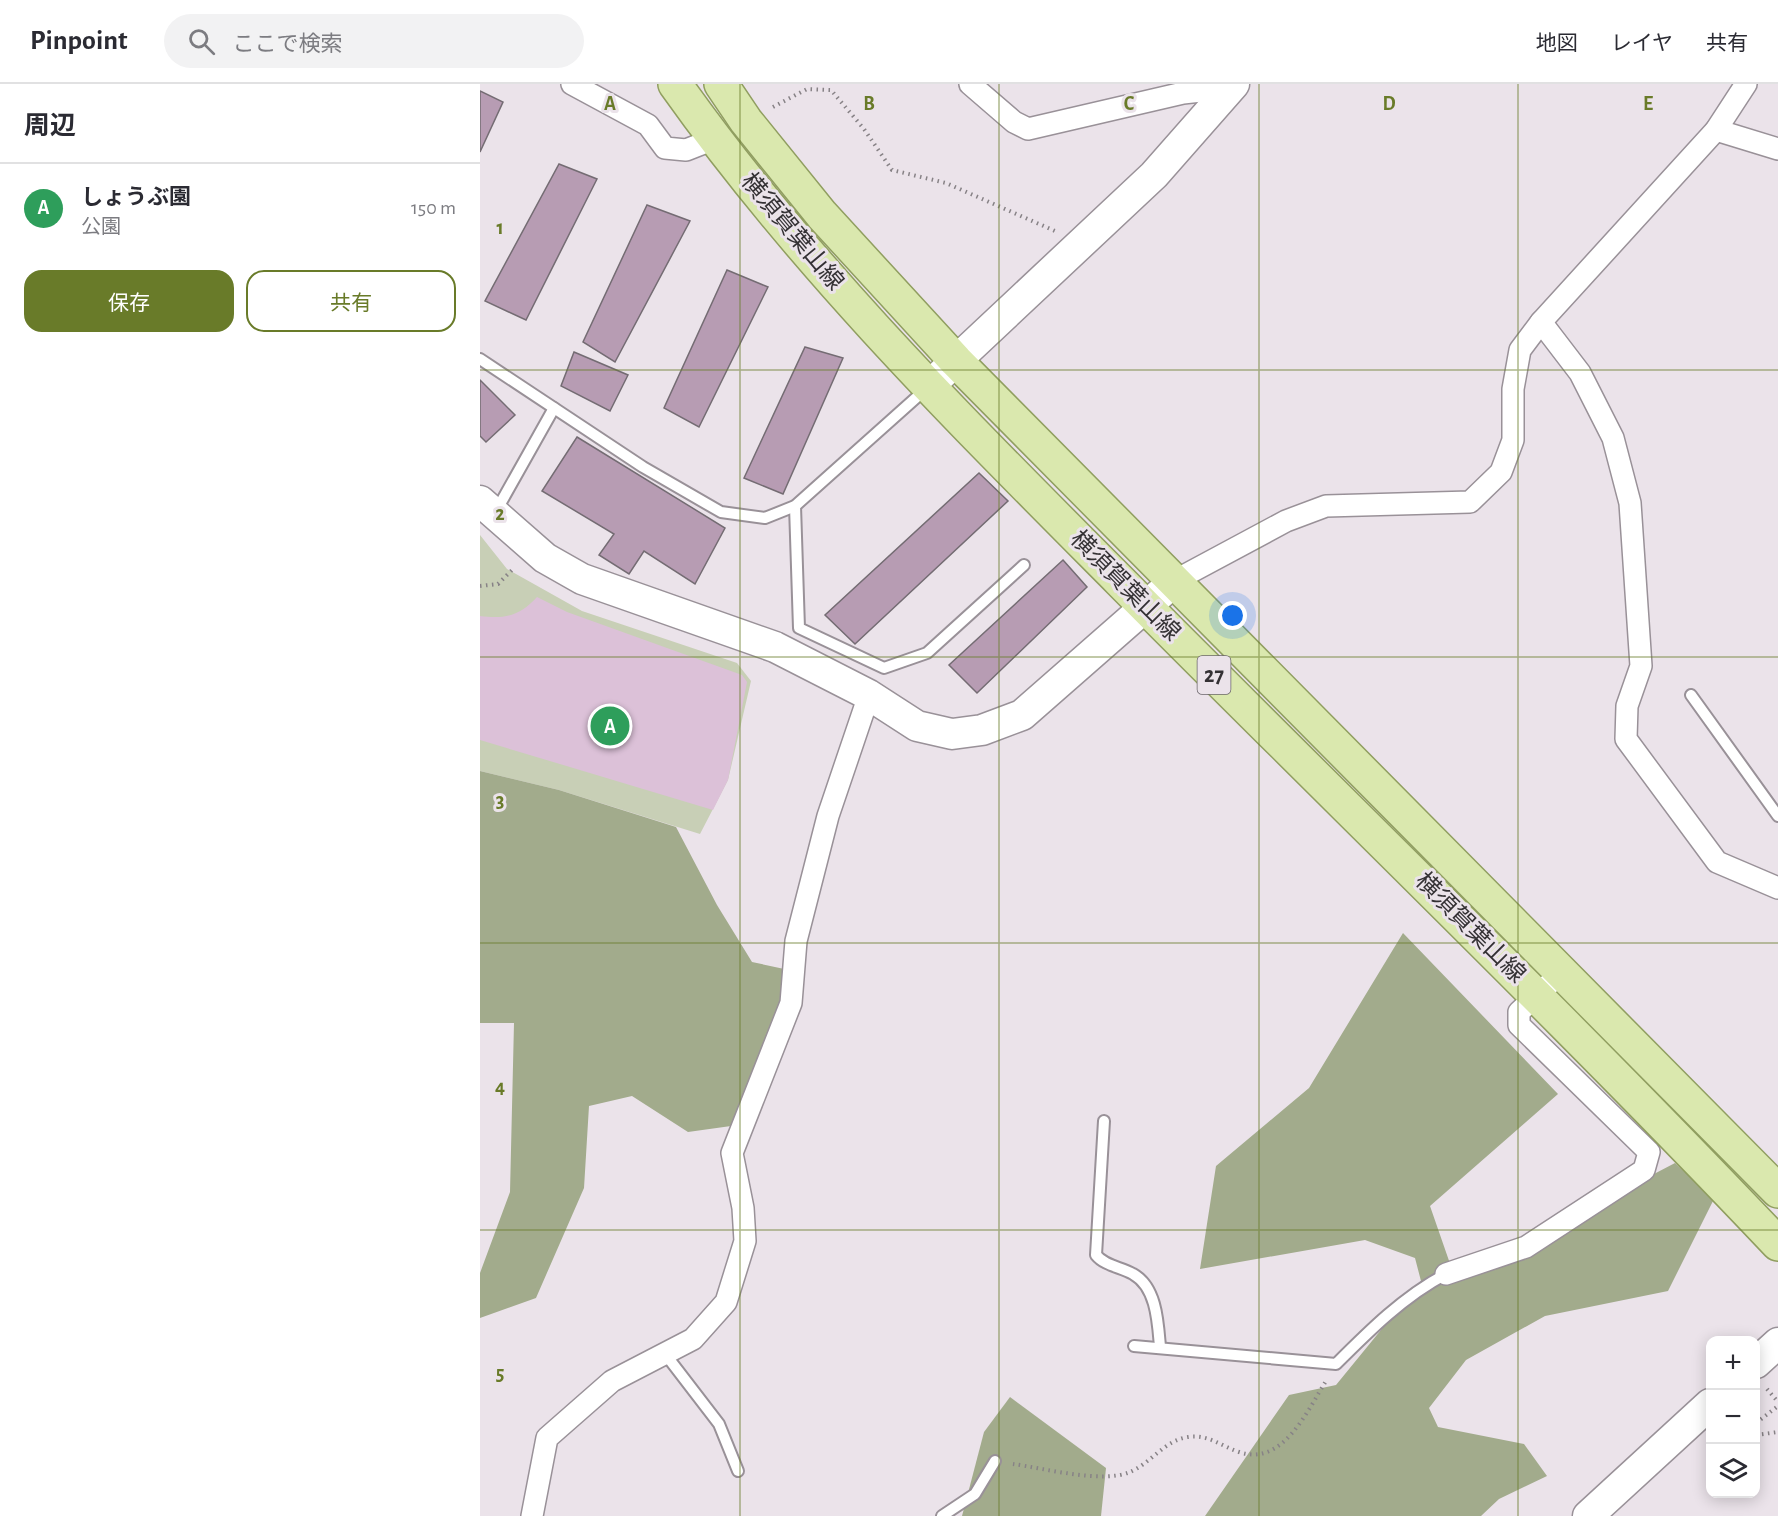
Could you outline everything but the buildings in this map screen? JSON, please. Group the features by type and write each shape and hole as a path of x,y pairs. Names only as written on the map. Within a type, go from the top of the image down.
{"main road":[{"name":"横須賀葉山線","path":"675,84 714,139 792,234 928,387 1536,995 1778,1244"},
{"name":"横須賀葉山線","path":"721,84 746,121 822,215 956,361 1176,580 1778,1191"}],"street":[{"path":"572,84 648,124 665,148 686,150 714,139"},
{"path":"970,84 1014,122 1028,129 1184,93 1229,85"},
{"path":"487,508 545,558 582,579 775,647 869,695 916,726 952,734 982,730 1022,715 1176,580 1286,521 1326,506 1470,502 1502,472 1514,440 1513,389 1520,350 1540,322 1716,130 1746,84"},
{"path":"928,387 1154,175 1229,85"},
{"path":"1716,130 1778,149"},
{"path":"1540,322 1580,373 1613,438 1630,503 1641,666 1627,706 1626,739 1717,862 1778,888"},
{"path":"532,1516 547,1438 612,1382 693,1339 726,1302 745,1241 743,1208 732,1154 792,1003 796,941 828,816 869,695"},
{"path":"1446,1274 1526,1247 1644,1170 1649,1152 1519,1025 1519,1012 1562,972"},
{"path":"1760,1359 1778,1343"},
{"path":"1588,1516 1706,1408"}],"lane":[{"path":"480,359 643,467 721,512 765,518 795,506 928,387"},
{"path":"487,508 554,408"},
{"path":"795,506 799,628 884,668 927,653 1024,565"},
{"path":"1691,695 1778,816"},
{"path":"1104,1120 1096,1255 1101,1261 1136,1275 1156,1303 1160,1347"},
{"path":"1134,1346 1336,1364 1373,1327 1446,1274"},
{"path":"666,1355 719,1424 738,1471"},
{"path":"942,1516 975,1494 995,1461"}],"path":[{"path":"746,121 807,89 831,90 864,129 892,170 946,183 1031,222 1084,242"},
{"path":"480,586 498,584 519,563"},
{"path":"995,1461 1076,1473 1119,1476 1132,1472 1169,1444 1186,1437 1212,1439 1239,1452 1259,1456 1274,1450 1295,1430 1336,1364"},
{"path":"1760,1419 1778,1406"},
{"path":"1760,1434 1778,1432"}],"green space":[{"path":"480,535 507,569 582,611 737,663 751,681 728,780 700,834 559,790 480,771"},
{"path":"480,771 559,790 676,827 717,905 752,962 803,973 774,1050 731,1126 688,1132 632,1096 589,1106 584,1188 536,1298 480,1318 480,1273 510,1192 514,1023 480,1023"},
{"path":"1403,933 1558,1094 1430,1206 1455,1278 1675,1163 1714,1199 1668,1291 1545,1316 1466,1360 1429,1408 1438,1427 1524,1444 1547,1476 1499,1499 1481,1516 1205,1516 1289,1395 1336,1385 1421,1281 1415,1258 1365,1240 1200,1269 1216,1166 1309,1088"},
{"path":"1010,1397 1106,1468 1101,1516 962,1516 984,1432"}],"shaded area":[{"path":"537,597 567,612 742,675 747,682 728,780 713,810 480,740 480,616 512,615"}],"place":[{"name":"しょうぶ園","path":"610,726"}]}
